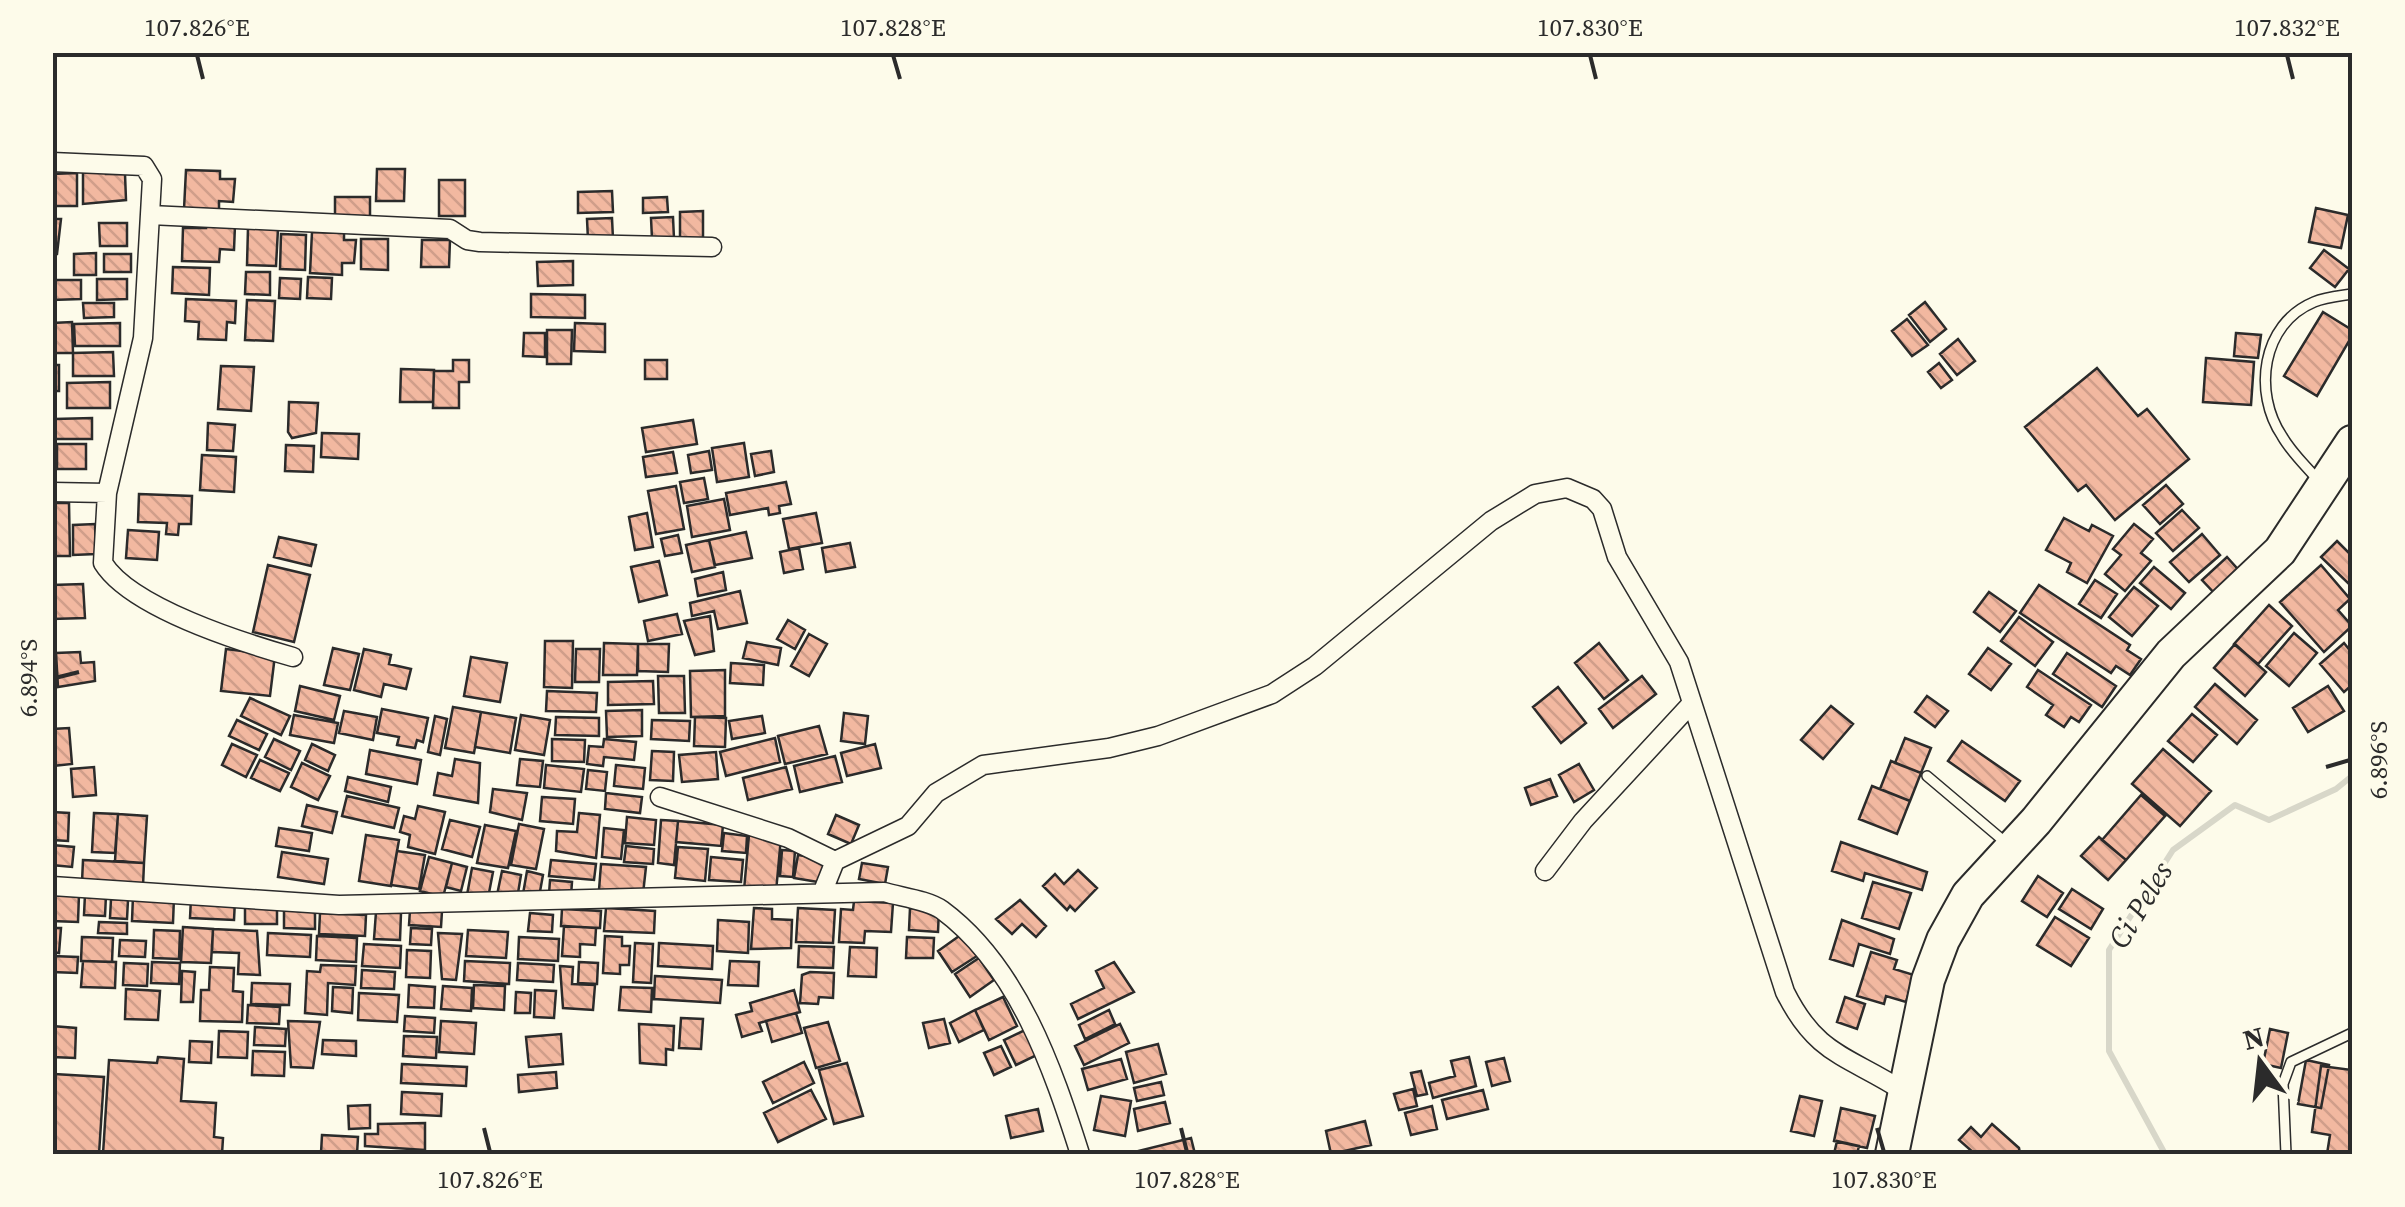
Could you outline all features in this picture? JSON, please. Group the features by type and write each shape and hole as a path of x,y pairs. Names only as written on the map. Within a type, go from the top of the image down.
{"highway":[{"path":"1892,1154 1928,980 1943,940 1968,895 2171,654 2280,551 2325,489 2352,442"}],"street":[{"path":"52,162 146,167 152,180 143,338 107,492 101,552 109,573 217,636 293,657"},
{"path":"150,216 450,229 480,242 712,247"},
{"path":"823,892 835,861 908,826 936,793 983,765 1108,748 1158,736 1272,694 1315,666 1460,544 1522,500 1551,489 1580,492 1602,509 1617,556 1670,644 1785,992 1800,1021 1826,1049 1903,1090"},
{"path":"52,492 107,492"},
{"path":"1545,871 1583,821 1692,703"},
{"path":"660,798 788,838 835,861"},
{"path":"52,886 338,905 884,892 940,908 992,960 1056,1078 1080,1154"}],"lane":[{"path":"2325,489 2268,410 2265,368 2280,328 2296,314 2312,303 2352,294"},
{"path":"1927,776 2011,846"},
{"path":"2286,1154 2283,1084 2291,1062 2352,1033"}],"building":[{"path":"377,169 405,169 404,201 376,201"},
{"path":"106,170 106,174 125,174 126,200 83,204 83,171"},
{"path":"186,170 220,171 220,179 235,179 233,202 219,201 219,211 184,209"},
{"path":"77,173 77,206 52,206 52,174"},
{"path":"439,180 465,180 465,216 439,216"},
{"path":"612,191 613,212 578,213 578,192"},
{"path":"335,197 370,197 370,217 335,217"},
{"path":"667,197 668,212 643,213 643,198"},
{"path":"2316,208 2348,215 2341,248 2309,242"},
{"path":"703,211 703,239 680,240 680,212"},
{"path":"673,217 674,239 652,239 651,218"},
{"path":"612,218 613,239 588,240 587,219"},
{"path":"52,219 61,219 57,254 52,254"},
{"path":"99,223 127,223 127,246 100,246"},
{"path":"206,224 235,225 234,250 220,249 219,262 182,261 183,228 206,228"},
{"path":"248,228 278,229 276,266 247,265"},
{"path":"312,232 344,233 344,240 356,240 354,263 342,263 342,275 310,273"},
{"path":"281,234 306,235 305,270 280,269"},
{"path":"361,239 388,239 388,270 361,269"},
{"path":"422,240 450,240 449,267 421,267"},
{"path":"2324,250 2349,269 2335,287 2310,268"},
{"path":"96,253 96,275 74,275 74,254"},
{"path":"104,254 131,254 131,272 104,272"},
{"path":"573,261 573,285 538,286 537,262"},
{"path":"173,267 210,268 209,295 172,293"},
{"path":"246,272 270,272 270,295 245,294"},
{"path":"308,277 332,278 331,299 307,298"},
{"path":"280,278 301,279 300,299 279,298"},
{"path":"97,279 127,279 127,299 97,300"},
{"path":"52,280 81,280 81,299 52,300"},
{"path":"531,294 585,295 585,318 531,317"},
{"path":"186,299 236,301 235,323 227,322 226,340 198,339 199,322 185,321"},
{"path":"247,300 275,301 273,341 245,340"},
{"path":"1925,302 1946,329 1930,342 1909,315"},
{"path":"83,303 114,303 114,317 84,318"},
{"path":"2323,312 2352,330 2352,336 2317,396 2284,376"},
{"path":"1907,319 1928,345 1912,356 1892,331"},
{"path":"72,322 73,353 52,353 52,323"},
{"path":"120,323 120,346 75,346 74,324"},
{"path":"575,323 605,324 605,352 574,351"},
{"path":"547,330 572,330 571,364 547,364"},
{"path":"524,333 545,333 545,357 523,356"},
{"path":"2236,333 2261,335 2258,358 2234,356"},
{"path":"1958,339 1975,361 1957,375 1940,354"},
{"path":"113,352 114,376 73,376 73,353"},
{"path":"2206,358 2254,362 2251,405 2203,402"},
{"path":"453,360 469,360 469,382 459,382 459,408 433,408 434,371 453,371"},
{"path":"645,360 667,360 667,379 645,379"},
{"path":"1939,363 1952,380 1941,388 1928,372"},
{"path":"52,365 59,365 59,391 52,391"},
{"path":"221,366 254,367 251,411 218,409"},
{"path":"2097,368 2138,416 2147,409 2189,459 2115,520 2086,485 2078,491 2025,427"},
{"path":"401,369 434,370 433,402 400,402"},
{"path":"110,382 110,408 67,408 67,383"},
{"path":"289,402 318,403 316,433 292,438 288,432"},
{"path":"92,418 92,439 55,439 55,419"},
{"path":"693,420 697,444 646,452 642,428"},
{"path":"208,423 235,425 233,451 207,450"},
{"path":"322,433 359,434 358,459 321,457"},
{"path":"744,443 749,477 717,482 712,448"},
{"path":"57,444 86,444 86,469 57,469"},
{"path":"286,445 314,446 313,472 285,471"},
{"path":"709,451 712,470 691,473 688,455"},
{"path":"771,451 774,472 755,476 751,454"},
{"path":"673,452 677,473 646,477 643,457"},
{"path":"202,455 236,457 234,492 200,490"},
{"path":"704,478 708,499 684,503 680,482"},
{"path":"786,482 791,504 779,506 780,513 769,515 768,508 730,515 726,493"},
{"path":"2166,485 2183,504 2160,524 2143,505"},
{"path":"676,486 684,529 656,534 648,491"},
{"path":"139,494 192,496 191,524 179,524 178,535 166,534 167,523 138,522"},
{"path":"724,499 730,530 692,537 687,506"},
{"path":"52,503 69,503 70,556 52,556"},
{"path":"2182,510 2199,528 2173,551 2156,533"},
{"path":"647,513 653,547 635,550 629,517"},
{"path":"816,513 822,543 789,549 783,519"},
{"path":"2064,518 2089,531 2092,525 2113,536 2087,583 2067,572 2071,563 2046,550"},
{"path":"95,524 96,554 73,555 73,525"},
{"path":"2134,524 2153,539 2141,553 2151,561 2125,591 2105,574 2121,555 2113,549"},
{"path":"128,530 159,532 157,560 126,558"},
{"path":"746,532 752,558 715,565 709,540"},
{"path":"2202,534 2220,555 2189,582 2170,562"},
{"path":"678,535 682,553 665,556 661,539"},
{"path":"279,537 316,545 311,566 274,557"},
{"path":"709,540 715,567 692,572 686,545"},
{"path":"2337,541 2352,556 2350,585 2321,557"},
{"path":"850,543 855,567 826,572 822,548"},
{"path":"799,548 803,569 784,573 780,552"},
{"path":"2227,557 2243,575 2218,597 2202,580"},
{"path":"659,561 667,595 639,602 631,567"},
{"path":"268,565 310,575 294,642 253,632"},
{"path":"2321,565 2350,599 2338,610 2352,626 2324,652 2280,602"},
{"path":"2154,567 2185,593 2171,609 2140,583"},
{"path":"723,572 726,590 698,596 695,579"},
{"path":"2095,580 2117,594 2101,618 2079,604"},
{"path":"83,584 85,618 52,619 52,585"},
{"path":"2039,585 2130,645 2127,650 2141,659 2130,675 2116,666 2111,673 2020,613"},
{"path":"2134,587 2158,606 2132,636 2109,617"},
{"path":"740,591 747,623 718,629 714,611 692,616 690,603"},
{"path":"1989,592 2016,611 2000,632 1974,612"},
{"path":"2269,605 2292,626 2258,664 2234,644"},
{"path":"677,614 682,634 648,641 644,621"},
{"path":"710,616 714,651 695,655 684,621"},
{"path":"2019,617 2053,642 2035,666 2001,641"},
{"path":"788,620 805,630 795,649 777,639"},
{"path":"2294,633 2317,653 2289,686 2266,666"},
{"path":"809,634 827,644 809,676 791,666"},
{"path":"545,641 573,641 572,688 544,687"},
{"path":"747,642 781,648 778,665 743,658"},
{"path":"604,643 638,644 637,675 603,675"},
{"path":"1599,643 1628,680 1604,699 1575,663"},
{"path":"2344,643 2352,653 2352,685 2344,692 2320,664"},
{"path":"638,644 669,644 668,672 638,671"},
{"path":"2235,644 2266,672 2245,696 2214,668"},
{"path":"333,648 359,654 350,690 324,685"},
{"path":"1988,648 2011,664 1991,690 1969,674"},
{"path":"226,649 275,655 270,696 221,691"},
{"path":"364,649 391,655 389,664 411,669 406,689 384,684 381,697 354,690"},
{"path":"576,649 600,649 599,682 575,682"},
{"path":"80,652 81,663 94,662 95,681 58,687 56,653"},
{"path":"2067,653 2116,686 2102,707 2053,674"},
{"path":"471,657 507,663 500,702 464,696"},
{"path":"731,663 764,665 763,685 730,683"},
{"path":"725,670 725,716 691,717 690,671"},
{"path":"2038,670 2091,705 2079,722 2071,717 2064,727 2046,715 2053,705 2027,687"},
{"path":"658,676 684,676 685,713 659,713"},
{"path":"1642,676 1656,694 1613,728 1599,709"},
{"path":"653,681 654,704 608,705 608,682"},
{"path":"2215,684 2257,720 2237,744 2195,707"},
{"path":"300,686 340,696 334,720 295,711"},
{"path":"2328,686 2344,711 2308,732 2293,708"},
{"path":"1558,687 1586,723 1561,743 1533,707"},
{"path":"547,691 597,693 596,712 546,711"},
{"path":"1927,696 1948,711 1935,727 1915,712"},
{"path":"250,698 290,716 281,735 241,716"},
{"path":"1831,706 1853,724 1823,759 1801,740"},
{"path":"453,707 481,712 474,753 445,748"},
{"path":"382,709 428,718 423,742 417,740 415,748 397,745 399,737 377,733"},
{"path":"642,710 642,736 607,737 606,711"},
{"path":"344,711 377,717 373,740 339,733"},
{"path":"481,712 516,718 510,753 475,747"},
{"path":"844,713 868,716 865,744 841,741"},
{"path":"2192,714 2217,735 2193,762 2168,741"},
{"path":"294,715 338,723 334,743 290,735"},
{"path":"521,715 550,720 544,755 515,750"},
{"path":"435,716 447,719 440,755 428,752"},
{"path":"762,716 765,733 732,739 729,721"},
{"path":"556,717 599,718 599,736 555,735"},
{"path":"695,717 726,718 725,747 694,746"},
{"path":"237,720 267,734 259,750 229,736"},
{"path":"652,720 690,721 689,741 651,739"},
{"path":"819,726 827,754 785,764 778,736"},
{"path":"69,728 72,764 52,766 52,729"},
{"path":"775,738 780,762 726,776 720,752"},
{"path":"1905,738 1931,748 1921,773 1895,763"},
{"path":"274,739 300,751 291,770 265,757"},
{"path":"552,739 585,740 584,762 552,761"},
{"path":"604,739 636,742 634,760 604,757 603,766 587,764 589,746 603,747"},
{"path":"1962,741 2020,781 2005,801 1948,761"},
{"path":"232,744 257,755 246,777 222,765"},
{"path":"312,744 335,755 328,771 305,760"},
{"path":"875,744 881,768 847,776 841,753"},
{"path":"2163,749 2211,791 2180,826 2132,784"},
{"path":"370,750 421,760 417,784 366,774"},
{"path":"652,751 674,752 673,781 650,780"},
{"path":"716,752 718,779 682,782 679,755"},
{"path":"835,756 842,782 800,792 794,766"},
{"path":"455,759 480,763 478,803 434,795 438,773 452,776"},
{"path":"520,759 543,761 540,787 517,785"},
{"path":"260,760 289,773 280,791 251,778"},
{"path":"1891,761 1921,773 1910,801 1880,789"},
{"path":"302,763 330,776 318,800 291,787"},
{"path":"1579,764 1594,790 1574,802 1559,775"},
{"path":"546,765 584,769 581,792 544,788"},
{"path":"616,765 645,768 643,789 614,786"},
{"path":"94,767 96,795 73,797 71,769"},
{"path":"786,767 792,789 748,800 743,778"},
{"path":"588,770 607,772 605,791 586,789"},
{"path":"348,777 391,787 388,802 345,791"},
{"path":"1550,779 1557,796 1531,805 1525,788"},
{"path":"1872,786 1910,801 1897,834 1859,819"},
{"path":"493,789 527,793 522,820 490,812"},
{"path":"606,793 642,797 640,813 605,809"},
{"path":"2141,795 2165,816 2126,860 2102,840"},
{"path":"347,796 399,808 394,828 342,816"},
{"path":"542,797 575,799 573,824 540,821"},
{"path":"307,805 337,812 332,833 302,826"},
{"path":"418,806 445,812 435,854 408,847 410,835 400,832 404,816 415,819"},
{"path":"52,812 69,813 68,841 52,840"},
{"path":"94,813 118,814 115,853 92,852"},
{"path":"579,813 600,815 596,858 556,851 557,831 577,832"},
{"path":"118,814 147,816 144,863 115,861"},
{"path":"836,815 859,825 851,844 828,834"},
{"path":"627,817 656,820 654,845 625,843"},
{"path":"450,820 480,827 472,857 442,849"},
{"path":"661,820 678,821 674,865 658,863"},
{"path":"678,821 723,825 721,846 676,842"},
{"path":"519,824 544,829 536,869 511,865"},
{"path":"485,825 516,831 508,868 477,863"},
{"path":"279,828 312,833 309,851 276,846"},
{"path":"604,828 624,830 621,859 602,857"},
{"path":"724,833 747,836 746,853 722,851"},
{"path":"366,835 399,840 391,886 359,881"},
{"path":"749,835 781,837 776,892 744,890"},
{"path":"2099,837 2126,860 2108,880 2081,856"},
{"path":"1841,842 1927,872 1922,890 1865,873 1863,881 1832,871"},
{"path":"52,845 74,847 72,867 52,865"},
{"path":"626,846 654,849 653,864 624,862"},
{"path":"678,847 708,849 705,881 675,878"},
{"path":"782,850 795,851 793,877 780,876"},
{"path":"397,851 425,855 419,889 391,885"},
{"path":"282,852 328,859 324,884 278,877"},
{"path":"798,855 828,859 824,883 794,878"},
{"path":"429,857 452,863 443,897 420,891"},
{"path":"711,857 743,860 741,882 709,880"},
{"path":"83,860 144,863 143,886 82,882"},
{"path":"551,860 596,864 594,880 549,876"},
{"path":"452,863 467,867 461,891 446,887"},
{"path":"862,863 888,867 885,884 859,879"},
{"path":"601,864 646,867 643,894 599,890"},
{"path":"472,868 493,872 488,898 467,895"},
{"path":"1078,870 1097,888 1075,911 1070,906 1067,910 1043,886 1055,874 1064,884"},
{"path":"502,871 521,875 517,899 497,895"},
{"path":"527,871 543,875 539,897 523,894"},
{"path":"2038,876 2063,893 2047,917 2022,901"},
{"path":"550,880 572,882 571,896 549,894"},
{"path":"1873,882 1911,893 1899,929 1862,918"},
{"path":"2072,889 2103,909 2091,929 2059,909"},
{"path":"52,893 79,894 78,922 52,921"},
{"path":"85,894 106,895 105,916 84,915"},
{"path":"133,896 174,897 173,923 132,921"},
{"path":"191,898 235,900 234,920 190,918"},
{"path":"111,899 128,900 127,919 110,918"},
{"path":"1020,900 1046,926 1036,937 1022,924 1012,934 996,919"},
{"path":"854,901 893,903 891,932 865,931 864,943 839,942 841,909 853,910"},
{"path":"245,905 277,905 277,924 245,924"},
{"path":"284,905 315,905 315,929 284,928"},
{"path":"606,908 655,911 654,933 604,931"},
{"path":"754,908 772,909 772,919 792,920 791,948 751,949"},
{"path":"798,908 835,910 833,943 796,942"},
{"path":"910,908 939,909 938,932 909,930"},
{"path":"562,909 601,911 600,928 561,926"},
{"path":"410,910 442,911 441,927 409,925"},
{"path":"376,912 401,913 400,940 374,939"},
{"path":"320,913 366,915 365,936 319,934"},
{"path":"530,913 553,915 552,932 528,931"},
{"path":"2055,917 2089,938 2071,966 2037,945"},
{"path":"718,920 749,922 748,953 717,951"},
{"path":"1842,920 1894,939 1890,954 1859,944 1853,966 1830,959"},
{"path":"99,922 127,923 127,934 98,933"},
{"path":"564,926 596,928 595,945 580,944 580,957 562,956"},
{"path":"183,927 213,929 211,963 181,962"},
{"path":"52,928 61,928 59,953 52,952"},
{"path":"411,928 432,929 431,945 410,944"},
{"path":"213,929 257,931 260,975 238,974 239,953 212,952"},
{"path":"154,930 180,931 179,959 153,958"},
{"path":"468,930 508,932 506,958 466,956"},
{"path":"268,933 311,935 310,957 267,955"},
{"path":"438,933 462,934 456,980 442,979"},
{"path":"962,934 977,956 952,972 938,951"},
{"path":"317,936 357,938 356,962 316,960"},
{"path":"605,936 622,937 622,946 630,946 629,965 620,965 620,974 603,973"},
{"path":"82,937 113,938 112,962 81,961"},
{"path":"519,937 559,939 558,961 518,959"},
{"path":"907,937 934,938 933,958 906,958"},
{"path":"120,940 146,941 145,957 119,956"},
{"path":"635,943 653,944 651,983 633,982"},
{"path":"659,943 713,946 712,969 658,966"},
{"path":"364,944 401,946 400,968 362,966"},
{"path":"799,946 834,947 833,968 798,967"},
{"path":"850,947 877,948 876,977 848,976"},
{"path":"407,950 431,951 430,978 406,977"},
{"path":"1871,952 1897,960 1894,969 1914,975 1906,1002 1886,996 1884,1004 1857,996"},
{"path":"52,956 78,957 77,973 52,972"},
{"path":"979,958 994,980 970,997 955,974"},
{"path":"83,961 116,962 115,988 81,987"},
{"path":"465,961 510,963 509,984 464,981"},
{"path":"730,961 759,962 758,986 728,985"},
{"path":"152,962 180,963 179,984 151,983"},
{"path":"579,962 598,963 597,984 578,983"},
{"path":"1114,962 1134,992 1078,1019 1071,1004 1104,988 1096,971"},
{"path":"124,963 148,964 147,986 123,985"},
{"path":"518,963 554,965 553,982 517,980"},
{"path":"321,965 356,966 355,985 328,983 327,1015 305,1013 307,971 320,972"},
{"path":"560,966 573,967 572,984 595,985 593,1010 563,1008"},
{"path":"210,967 234,968 233,991 243,992 242,1022 200,1021 201,990 209,990"},
{"path":"362,970 395,972 394,989 361,988"},
{"path":"182,971 195,972 193,1002 181,1002"},
{"path":"834,973 833,998 819,997 818,1004 800,1003 802,975"},
{"path":"655,976 722,980 720,1003 654,999"},
{"path":"252,983 290,984 289,1005 251,1004"},
{"path":"409,985 435,987 434,1008 408,1007"},
{"path":"474,985 505,986 504,1010 473,1008"},
{"path":"443,986 472,988 471,1011 441,1009"},
{"path":"333,987 353,988 352,1013 332,1011"},
{"path":"621,987 652,988 651,1012 619,1010"},
{"path":"126,989 160,991 158,1020 125,1019"},
{"path":"535,990 556,991 554,1018 534,1017"},
{"path":"794,990 800,1012 759,1023 762,1031 742,1037 736,1015 752,1011 750,1003"},
{"path":"516,992 531,993 530,1013 515,1013"},
{"path":"359,993 399,995 397,1022 358,1020"},
{"path":"1003,997 1017,1026 989,1040 975,1010"},
{"path":"1845,997 1865,1004 1857,1029 1837,1022"},
{"path":"248,1005 280,1007 279,1024 247,1023"},
{"path":"975,1010 984,1030 959,1042 950,1023"},
{"path":"1109,1010 1115,1024 1085,1039 1079,1025"},
{"path":"796,1013 802,1033 772,1042 766,1021"},
{"path":"405,1016 435,1018 434,1033 404,1031"},
{"path":"681,1018 703,1019 701,1049 679,1048"},
{"path":"944,1019 950,1043 929,1048 923,1023"},
{"path":"288,1021 320,1022 313,1068 291,1067"},
{"path":"441,1021 476,1023 474,1054 439,1052"},
{"path":"828,1022 840,1061 816,1068 804,1028"},
{"path":"639,1024 674,1026 673,1050 666,1049 666,1065 640,1063"},
{"path":"1120,1024 1129,1043 1084,1065 1075,1046"},
{"path":"52,1026 76,1028 75,1058 52,1057"},
{"path":"255,1027 286,1029 285,1046 254,1045"},
{"path":"2270,1029 2288,1033 2281,1068 2263,1064"},
{"path":"1025,1030 1037,1055 1016,1065 1004,1040"},
{"path":"219,1031 248,1032 247,1058 218,1057"},
{"path":"561,1034 563,1064 529,1067 526,1037"},
{"path":"404,1036 437,1037 436,1058 403,1056"},
{"path":"323,1040 356,1041 356,1056 322,1054"},
{"path":"190,1041 212,1042 211,1063 189,1062"},
{"path":"1158,1044 1166,1074 1134,1083 1126,1052"},
{"path":"1001,1046 1011,1067 994,1075 984,1053"},
{"path":"253,1051 285,1052 284,1076 252,1075"},
{"path":"158,1057 184,1059 181,1101 216,1103 214,1137 223,1138 222,1154 103,1154 109,1060 157,1063"},
{"path":"1469,1057 1476,1086 1433,1098 1429,1083 1455,1076 1451,1061"},
{"path":"1504,1058 1510,1081 1492,1086 1486,1062"},
{"path":"1121,1059 1127,1079 1088,1090 1082,1069"},
{"path":"2306,1060 2329,1065 2321,1108 2298,1104"},
{"path":"804,1062 814,1083 773,1103 763,1082"},
{"path":"847,1063 863,1116 834,1124 819,1070"},
{"path":"402,1064 467,1067 466,1086 401,1083"},
{"path":"2321,1066 2352,1070 2352,1154 2327,1154 2330,1135 2312,1132"},
{"path":"1421,1071 1427,1094 1417,1096 1411,1073"},
{"path":"556,1072 557,1088 519,1092 518,1075"},
{"path":"54,1074 104,1077 99,1154 52,1154"},
{"path":"1161,1082 1164,1095 1137,1101 1134,1088"},
{"path":"1413,1089 1417,1106 1399,1110 1394,1094"},
{"path":"811,1090 826,1119 778,1142 764,1113"},
{"path":"1483,1090 1488,1109 1447,1119 1442,1100"},
{"path":"402,1092 442,1094 441,1116 401,1114"},
{"path":"1101,1096 1131,1101 1125,1136 1094,1130"},
{"path":"1800,1096 1822,1101 1814,1136 1791,1131"},
{"path":"1165,1102 1170,1123 1138,1131 1134,1109"},
{"path":"370,1105 370,1128 349,1129 348,1106"},
{"path":"1432,1106 1437,1129 1411,1135 1405,1113"},
{"path":"1841,1108 1875,1116 1867,1148 1834,1141"},
{"path":"1038,1109 1043,1131 1011,1138 1006,1116"},
{"path":"1365,1121 1371,1145 1331,1154 1326,1131"},
{"path":"425,1123 425,1150 365,1146 365,1134 378,1134 378,1124"},
{"path":"1992,1124 2019,1148 2020,1154 1975,1154 1959,1140 1971,1127 1981,1137"},
{"path":"322,1135 358,1137 357,1154 321,1153"},
{"path":"1191,1138 1195,1154 1134,1152"},
{"path":"1837,1141 1859,1146 1857,1154 1834,1154"}],"waterway":[{"name":"Ci Peles","path":"2165,1154 2109,1051 2109,950 2173,850 2235,805 2269,820 2336,789 2352,776"}]}
